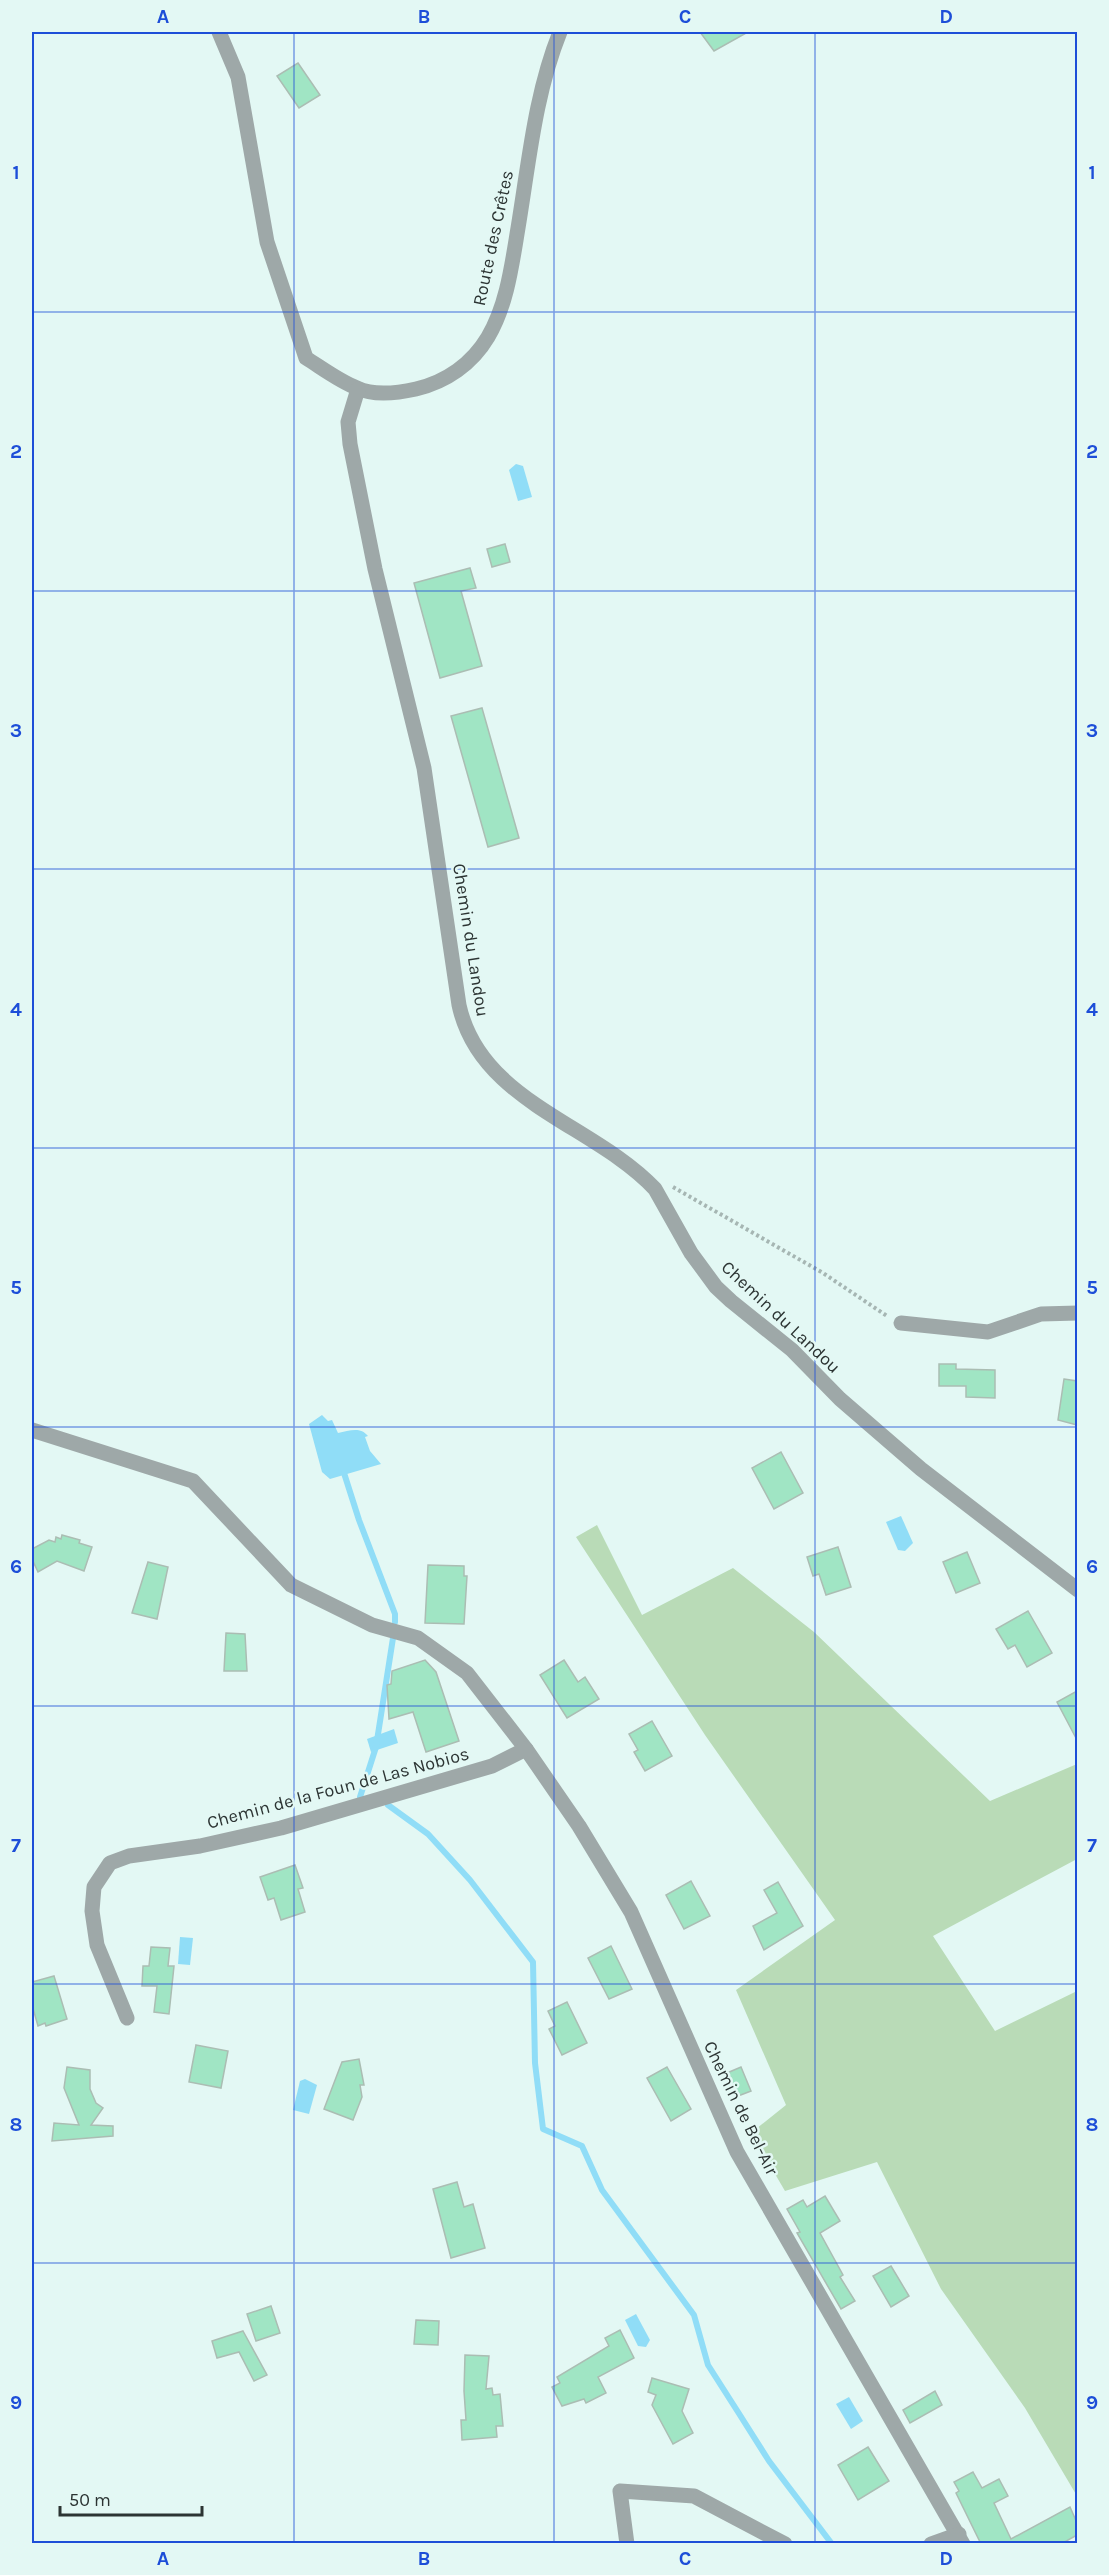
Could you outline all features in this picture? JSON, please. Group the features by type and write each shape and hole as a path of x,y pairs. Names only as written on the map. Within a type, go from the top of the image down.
{"street":[{"name":"Route des Crêtes","path":"219,32 238,77 267,242 306,358 358,389 393,392 426,387 458,370 488,337 507,286 539,102 560,32"},
{"name":"Chemin du Landou","path":"358,389 348,422 350,444 375,569 424,768 462,1020 476,1048 521,1094 545,1112 614,1154 655,1189 692,1253 716,1287 792,1350 840,1399 921,1469 1077,1590"},
{"path":"901,1323 988,1332 1041,1314 1077,1313"},
{"name":"Chemin de Bel-Air","path":"32,1431 193,1481 291,1585 372,1624 418,1638 466,1673 526,1749 579,1827 631,1912 738,2152 961,2539"},
{"name":"Chemin de la Foun de Las Nobios","path":"127,2018 99,1951 92,1911 94,1887 110,1863 140,1854 212,1844 281,1828 492,1766 526,1749"},
{"path":"627,2544 620,2491 693,2496 785,2544"},
{"path":"931,2544 961,2539"}],"path":[{"path":"655,1189 668,1185 680,1190 803,1261 901,1323"}],"green space":[{"path":"597,1525 642,1615 733,1568 814,1632 990,1801 1077,1764 1077,1859 933,1936 995,2031 1075,1992 1077,1996 1077,2496 1025,2408 941,2289 877,2162 785,2191 751,2133 786,2105 736,1990 835,1920 705,1735 576,1537"}],"water":[{"path":"516,464 523,466 532,497 518,501 509,470"},
{"path":"322,1415 328,1421 332,1420 338,1433 354,1430 365,1433 368,1436 365,1437 370,1451 381,1464 330,1479 322,1472 309,1424"},
{"path":"901,1516 913,1543 905,1551 898,1550 886,1522"},
{"path":"394,1729 398,1743 371,1752 367,1739"},
{"path":"180,1937 193,1938 190,1965 178,1964"},
{"path":"305,2079 317,2085 309,2114 293,2110 300,2081"},
{"path":"636,2314 650,2340 646,2347 638,2346 625,2320"},
{"path":"849,2397 863,2421 851,2429 836,2404"}],"building":[{"path":"700,32 748,32 714,51"},
{"path":"298,63 320,95 299,108 277,76"},
{"path":"505,544 510,562 492,567 487,549"},
{"path":"470,568 476,588 461,591 482,666 440,678 414,583"},
{"path":"482,708 519,838 488,847 451,716"},
{"path":"939,1364 956,1364 956,1369 995,1370 995,1398 966,1397 966,1386 939,1386"},
{"path":"1064,1379 1077,1381 1077,1425 1058,1420"},
{"path":"781,1452 803,1493 774,1509 752,1468"},
{"path":"62,1535 80,1540 79,1543 92,1547 84,1571 57,1561 38,1572 32,1559 32,1549 49,1540 55,1542 56,1537 61,1539"},
{"path":"838,1547 851,1587 826,1595 819,1574 813,1576 807,1557"},
{"path":"967,1552 980,1583 956,1593 943,1562"},
{"path":"148,1562 168,1567 157,1619 132,1613"},
{"path":"428,1565 464,1566 464,1576 467,1576 464,1624 425,1623"},
{"path":"1028,1611 1052,1653 1027,1667 1015,1645 1008,1649 996,1629"},
{"path":"226,1633 245,1634 247,1671 224,1671"},
{"path":"425,1660 436,1672 459,1741 426,1752 413,1712 389,1719 387,1685 391,1684 392,1671"},
{"path":"564,1660 578,1682 585,1677 599,1699 567,1718 540,1675"},
{"path":"1077,1691 1077,1740 1057,1702"},
{"path":"652,1721 672,1756 645,1771 634,1752 638,1750 629,1734"},
{"path":"295,1865 303,1888 298,1889 305,1912 281,1920 274,1898 268,1900 260,1877"},
{"path":"691,1881 710,1916 684,1929 666,1895"},
{"path":"778,1882 803,1926 764,1950 753,1926 777,1913 764,1890"},
{"path":"611,1946 632,1989 609,1999 588,1958"},
{"path":"151,1947 170,1948 168,1966 174,1966 169,2014 154,2012 157,1986 142,1986 143,1966 149,1966"},
{"path":"54,1976 67,2019 46,2026 45,2023 38,2026 32,2005 32,1982"},
{"path":"567,2002 587,2043 562,2055 549,2029 555,2026 548,2011"},
{"path":"196,2045 228,2051 221,2088 189,2082"},
{"path":"359,2059 364,2085 360,2085 362,2097 353,2120 324,2109 342,2062"},
{"path":"67,2067 90,2070 90,2089 96,2103 103,2108 91,2125 113,2126 113,2136 52,2141 54,2123 79,2125 64,2088"},
{"path":"667,2067 691,2109 671,2121 647,2078"},
{"path":"741,2067 751,2091 738,2096 727,2073"},
{"path":"457,2182 464,2207 473,2204 485,2248 451,2258 433,2189"},
{"path":"825,2196 840,2221 820,2233 843,2275 840,2277 855,2301 841,2309 797,2233 800,2232 787,2209 803,2200 807,2207"},
{"path":"891,2266 909,2296 891,2307 873,2276"},
{"path":"271,2306 280,2333 256,2341 247,2314"},
{"path":"416,2320 439,2321 438,2345 414,2344"},
{"path":"620,2330 634,2358 598,2377 606,2393 586,2403 584,2399 562,2406 552,2387 560,2383 557,2377 609,2346 605,2338"},
{"path":"243,2331 267,2375 254,2381 239,2352 217,2358 212,2341"},
{"path":"465,2355 489,2356 486,2389 492,2388 493,2395 500,2394 503,2426 496,2426 497,2437 462,2440 461,2420 466,2420"},
{"path":"652,2378 689,2389 682,2411 693,2433 673,2444 652,2405 656,2395 648,2392"},
{"path":"935,2391 942,2405 910,2423 903,2410"},
{"path":"868,2447 889,2481 858,2500 838,2465"},
{"path":"973,2472 982,2488 999,2479 1008,2496 994,2503 1011,2539 1070,2507 1077,2523 1077,2535 1061,2544 981,2544 956,2493 959,2491 954,2482"}],"waterway":[{"path":"344,1473 359,1520 395,1614 395,1622"},
{"path":"360,1797 376,1747 393,1638"},
{"path":"388,1805 428,1834 470,1880 533,1962 535,2063 543,2129 582,2146 602,2190 694,2315 708,2365 769,2461 832,2544"}]}
